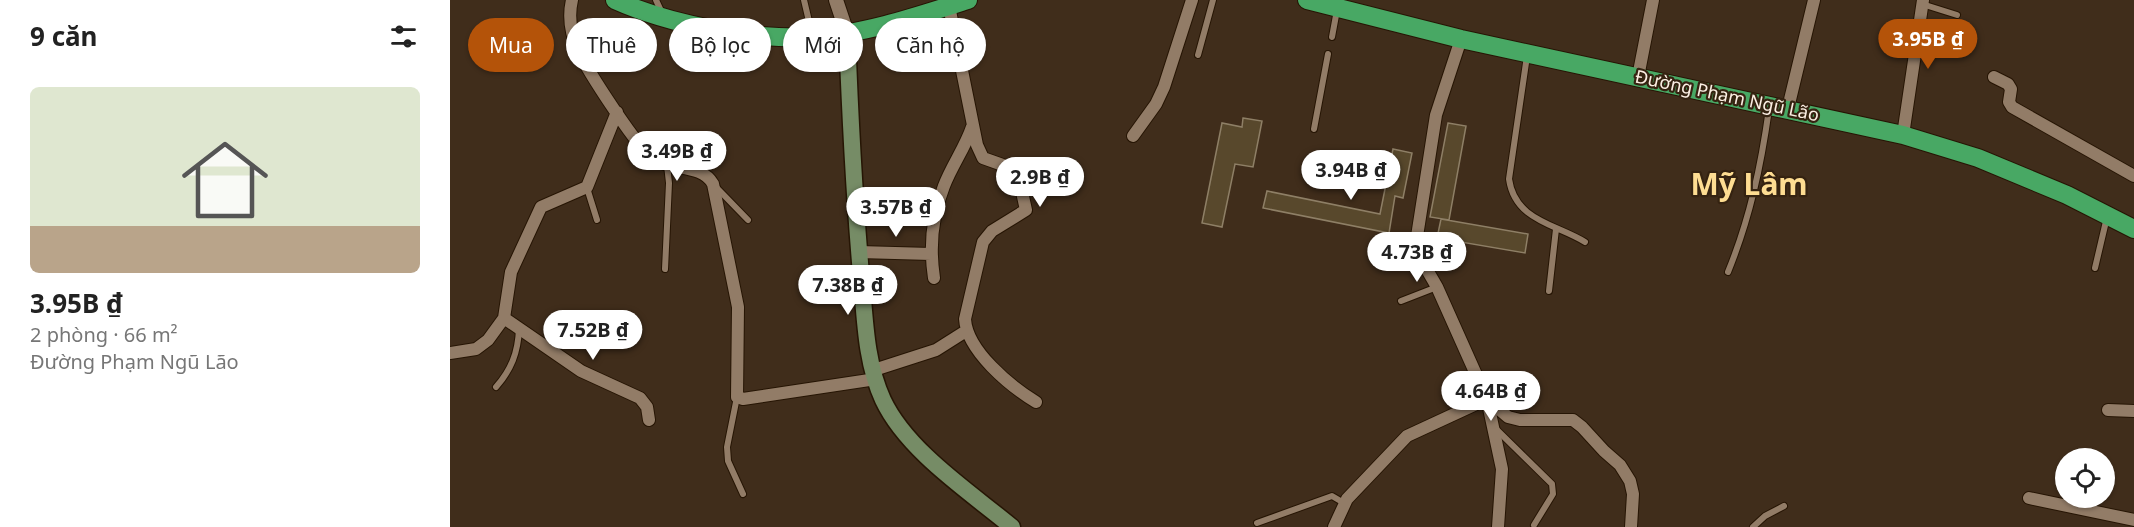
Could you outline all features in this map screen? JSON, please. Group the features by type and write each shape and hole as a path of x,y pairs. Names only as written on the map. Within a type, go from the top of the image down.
{"highway":[{"path":"615,0 660,8 761,36 783,36"},
{"path":"863,29 968,0"},
{"name":"Đường Phạm Ngũ Lão","path":"1307,0 1461,39 1788,108 1903,135 1978,158 2067,195 2134,229"}],"main road":[{"path":"849,72 851,159 867,340 883,400 901,427 930,459 1012,527"}],"street":[{"path":"572,0 571,24 579,51 639,146 656,161 700,172 714,184 738,307 737,397 743,399 875,375 936,350 966,331"},
{"path":"836,0 843,18"},
{"path":"1132,136 1156,104 1164,87 1192,0"},
{"path":"1638,76 1653,0"},
{"path":"1788,108 1814,0"},
{"path":"1903,135 1923,2"},
{"path":"948,6 977,145 984,158 1014,169 1018,174 1026,210 992,231 983,242 966,318 966,331 997,373 1036,402"},
{"path":"1461,39 1436,115 1415,249 1437,287 1487,399 1502,469 1498,527"},
{"path":"1994,77 2008,84 2011,89 2009,102 2012,107 2134,176"},
{"path":"450,353 476,349 488,340 504,318 511,272 537,213 545,204 587,187 617,112"},
{"path":"934,278 933,218 944,185 966,145 973,126"},
{"path":"859,252 932,254"},
{"path":"504,318 581,371 640,398 644,401 649,420"},
{"path":"1334,527 1344,504 1379,463 1407,436 1487,399"},
{"path":"1487,399 1508,417 1520,420 1573,420 1582,426 1620,465 1630,480 1633,494 1631,527"},
{"path":"2108,410 2134,411"},
{"path":"2029,498 2134,520"}],"lane":[{"path":"804,0 808,18"},
{"path":"1198,55 1213,0"},
{"path":"1923,2 1958,15"},
{"path":"1332,37 1338,7"},
{"path":"1527,52 1509,179 1511,194 1521,207 1556,230 1586,243"},
{"path":"1314,129 1328,54"},
{"path":"1728,272 1745,230 1755,189 1769,105"},
{"path":"665,269 669,183 666,165"},
{"path":"714,184 748,220"},
{"path":"587,187 597,220"},
{"path":"2096,268 2107,216"},
{"path":"1550,291 1556,230"},
{"path":"1401,301 1437,287"},
{"path":"496,387 507,375 513,362 519,329"},
{"path":"737,397 728,435 728,461 743,494"},
{"path":"1492,425 1552,484 1553,494 1534,525"},
{"path":"1257,523 1332,496 1342,500 1344,504"},
{"path":"1753,527 1765,516 1784,506"}],"building":[{"path":"1243,118 1262,121 1253,167 1235,164 1222,227 1202,223 1222,123 1242,127"},
{"path":"1448,123 1466,126 1449,220 1430,217"},
{"path":"1393,149 1412,153 1403,198 1395,196 1389,233 1263,208 1267,191 1380,214"},
{"path":"1441,219 1528,234 1525,253 1437,238"}],"district":[{"name":"Mỹ Lâm","path":"1749,185"}]}
